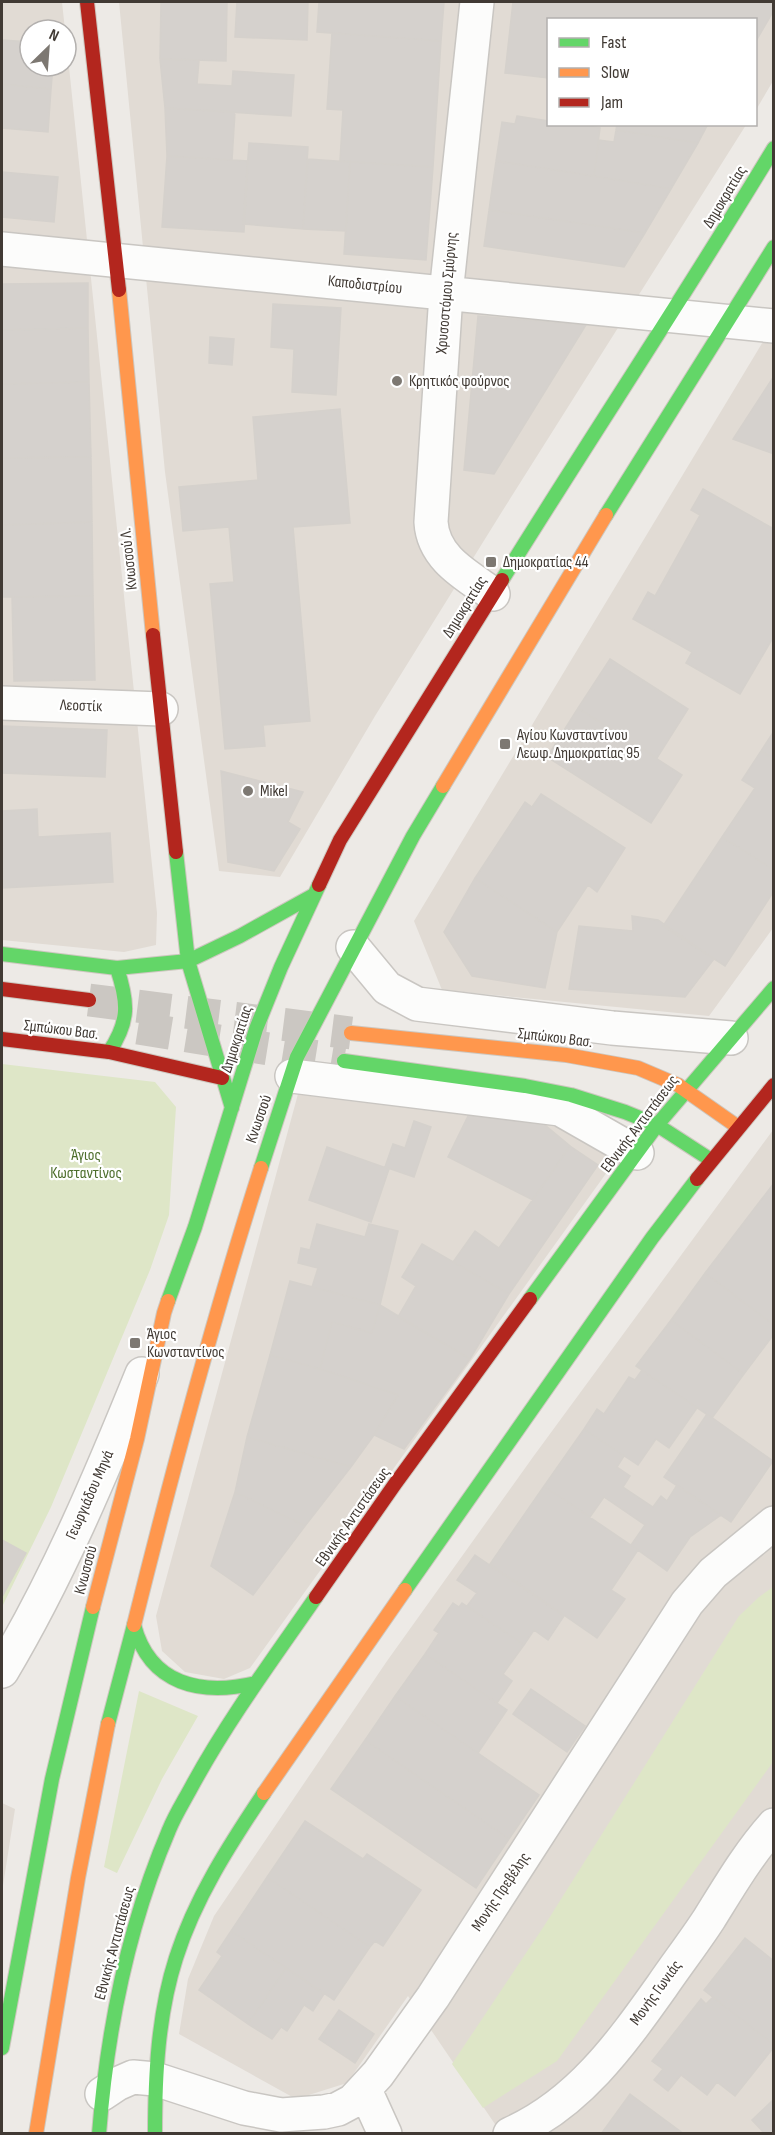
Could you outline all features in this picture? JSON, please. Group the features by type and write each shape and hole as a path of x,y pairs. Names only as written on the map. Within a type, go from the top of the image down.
{"main road":[{"name":"Κνωσσού Λ.","path":"87,2 189,961 232,1108"},
{"name":"Δημοκρατίας","path":"232,1108 268,997 312,896 340,840 493,594 716,246 774,148"},
{"path":"292,1076 306,1038 394,869 645,451 774,247"},
{"path":"2,954 117,968 189,961 312,896"},
{"path":"109,1052 118,1040 127,1017 123,986 117,968"},
{"name":"Εθνικής Αντιστάσεως","path":"99,2133 102,2094 122,1975 146,1889 169,1829 186,1796 234,1715 402,1475 657,1125 774,988"},
{"name":"Σμπώκου Βασ.","path":"2,989 88,1000"},
{"name":"Σμπώκου Βασ.","path":"351,1033 550,1053 602,1060 649,1071 686,1090 738,1127"},
{"name":"Σμπώκου Βασ.","path":"2,1039 109,1052 222,1078"},
{"path":"344,1061 558,1091 626,1112 657,1125 711,1160"},
{"name":"Κνωσσού","path":"36,2133 75,1898 115,1689 244,1222 292,1076"},
{"path":"155,2133 155,2079 173,1969 183,1937 217,1866 258,1802 652,1238 711,1160 774,1085"},
{"name":"Κνωσσού","path":"2,2048 57,1757 137,1439 165,1313 232,1108"},
{"path":"134,1625 136,1638 143,1652 153,1665 173,1678 205,1689 216,1690 256,1683"}],"street":[{"name":"Χρυσοστόμου Σμύρνης","path":"477,2 446,294 432,529 438,546 447,559 493,594"},
{"name":"Καποδιστρίου","path":"2,249 774,326"},
{"name":"Λεοστίκ","path":"2,703 161,709"},
{"path":"353,947 387,988 417,1004 612,1028 731,1038"},
{"path":"292,1076 561,1108 637,1153"},
{"name":"Γεωργιάδου Μηνά","path":"2,1671 31,1620 77,1525 142,1374 165,1313"},
{"name":"Μονής Πρεβέλης","path":"155,2079 232,2104 281,2115 310,2114 338,2109 353,2101 365,2090 399,2046 433,1997 687,1603 713,1573 774,1523"},
{"name":"Μονής Γωνιάς","path":"510,2133 552,2112 609,2057 708,1921 739,1870 774,1825"},
{"path":"102,2094 117,2084 133,2078 155,2079"},
{"path":"365,2090 385,2133"},
{"path":"232,2104 246,2133"}],"shaded area":[{"path":"2,2 62,2 64,18 18,18 18,78 70,78 157,913 156,945 124,952 2,940"},
{"path":"119,2 773,2 773,81 757,108 757,18 547,18 547,126 745,126 375,716 280,877 219,871 165,472"},
{"path":"773,325 773,928 709,1016 442,990 414,921"},
{"path":"298,1094 543,1113 615,1161 250,1668 224,1679 185,1672 162,1651 156,1616"},
{"path":"773,1130 773,2133 501,2133 408,1996 347,2083 296,2099 179,2034 188,1979 214,1916 387,1661 533,1457"},
{"path":"2,1803 15,1809 2,1892"}],"green space":[{"name":"Άγιος Κωσταντίνος","path":"2,1064 155,1082 176,1107 169,1215 150,1270 51,1507 2,1607"},
{"path":"773,1587 773,1762 557,2061 483,2108 452,2064 546,1923 739,1616"},
{"path":"139,1691 198,1716 162,1779 117,1873 104,1867"}],"building":[{"path":"161,2 227,2 226,61 160,59"},
{"path":"237,2 308,2 307,40 235,37"},
{"path":"319,2 444,2 441,41 317,32"},
{"path":"513,2 755,2 774,4 774,10 757,39 757,18 547,18 547,78 505,73"},
{"path":"332,33 441,41 433,167 340,161 343,110 327,109"},
{"path":"2,40 18,41 18,78 52,78 51,89 2,84"},
{"path":"160,59 199,60 197,84 232,86 233,71 294,75 291,116 165,108"},
{"path":"2,84 51,89 48,132 2,128"},
{"path":"165,108 235,112 232,160 167,156"},
{"path":"517,116 547,121 547,126 600,128 594,176 496,161 502,122 515,124"},
{"path":"617,126 707,126 698,143 616,130"},
{"path":"616,130 698,143 671,189 594,176 599,140 614,142"},
{"path":"249,143 308,147 303,229 243,224"},
{"path":"167,156 248,161 244,232 162,227"},
{"path":"308,159 350,162 346,231 303,229"},
{"path":"496,161 671,189 645,233 489,210"},
{"path":"350,162 433,167 426,260 344,254"},
{"path":"2,172 58,177 54,222 2,217"},
{"path":"489,210 645,233 624,267 484,246"},
{"path":"88,283 88,328 2,330 2,284"},
{"path":"273,304 341,308 336,395 292,392 294,349 271,347"},
{"path":"478,316 586,325 494,474 464,470"},
{"path":"88,328 89,382 2,384 2,330"},
{"path":"210,337 234,339 232,365 209,363"},
{"path":"774,376 774,454 733,439"},
{"path":"89,382 91,457 2,458 2,384"},
{"path":"340,409 350,523 293,527 310,721 263,725 265,746 225,749 210,584 234,582 229,527 183,531 179,487 258,480 253,417"},
{"path":"91,457 92,522 2,525 2,458"},
{"path":"703,489 774,529 774,636 740,694 686,663 692,652 633,619 648,592 655,596 700,515 691,510"},
{"path":"92,522 93,596 2,597 2,525"},
{"path":"93,596 95,680 14,681 12,597"},
{"path":"610,659 688,709 657,758 578,708"},
{"path":"578,708 682,775 651,823 547,757"},
{"path":"2,726 107,730 105,777 2,773"},
{"path":"774,731 774,759 761,751"},
{"path":"761,751 774,759 774,870 722,837 755,788 742,780"},
{"path":"221,771 303,792 288,822 300,829 274,871 228,862"},
{"path":"541,794 625,848 597,892 588,885 557,932 475,878 525,802 532,807"},
{"path":"37,809 38,837 110,833 113,882 3,888 2,811"},
{"path":"722,837 774,870 774,891 725,966 663,926"},
{"path":"475,878 557,932 545,988 472,976 444,932"},
{"path":"632,916 658,920 714,959 685,997 569,989 579,926 633,931"},
{"path":"469,1114 540,1121 570,1146 533,1200 448,1157"},
{"path":"414,1121 431,1127 414,1177 385,1167 393,1144 405,1148"},
{"path":"570,1146 598,1165 509,1294 453,1262 475,1231 499,1248"},
{"path":"327,1147 389,1169 371,1222 309,1200"},
{"path":"774,1183 774,1325 705,1273"},
{"path":"317,1224 365,1237 369,1224 398,1231 380,1305 312,1287 318,1268 298,1263 301,1248 310,1250"},
{"path":"422,1244 509,1294 470,1359 398,1317 416,1286 402,1277"},
{"path":"705,1273 774,1325 774,1334 744,1374 671,1320"},
{"path":"290,1281 380,1305 372,1333 332,1322 320,1369 270,1355"},
{"path":"380,1305 470,1359 404,1449 374,1435 398,1395 320,1369 332,1322 372,1333"},
{"path":"671,1320 744,1374 712,1418 636,1366"},
{"path":"270,1355 398,1395 351,1467 247,1437"},
{"path":"642,1370 697,1408 669,1448 656,1439 638,1465 584,1429 597,1409 604,1414 629,1377 635,1380"},
{"path":"707,1414 773,1461 731,1522 664,1477"},
{"path":"584,1429 624,1456 617,1467 630,1476 623,1487 653,1507 661,1496 667,1501 677,1485 721,1515 690,1537 667,1571 631,1545 645,1525 604,1497 590,1517 544,1486"},
{"path":"247,1437 351,1467 305,1526 235,1492"},
{"path":"544,1486 638,1550 611,1590 625,1599 597,1638 490,1564"},
{"path":"235,1492 305,1526 253,1595 211,1566"},
{"path":"2,1540 26,1553 2,1597"},
{"path":"475,1555 564,1616 548,1640 534,1630 524,1645 467,1606 477,1593 457,1580"},
{"path":"453,1603 459,1607 462,1603 524,1645 503,1674 512,1681 497,1703 425,1654 439,1633 434,1630"},
{"path":"425,1654 507,1710 478,1753 395,1696"},
{"path":"531,1689 585,1726 567,1752 513,1714"},
{"path":"395,1696 539,1795 509,1839 365,1740"},
{"path":"365,1740 509,1839 476,1888 331,1789"},
{"path":"305,1821 363,1859 367,1854 421,1890 383,1946 375,1941 370,1947 267,1877"},
{"path":"267,1877 370,1947 334,2000 231,1931"},
{"path":"231,1931 286,1968 248,2024 199,1990 222,1956 217,1952"},
{"path":"745,1938 774,1961 774,2045 704,1990"},
{"path":"286,1968 324,1994 313,2011 304,2005 287,2031 281,2027 272,2039 248,2024"},
{"path":"713,1997 774,2047 735,2096 717,2082 707,2095 681,2075 668,2091 654,2080 663,2069 652,2061 701,1999 706,2004"},
{"path":"339,2010 374,2034 355,2063 319,2039"},
{"path":"630,2094 684,2134 601,2134"},
{"path":"774,2099 774,2134 765,2134 752,2120"}],"tunnel":[{"path":"89,1000 351,1033"},
{"path":"138,1028 344,1061"}],"traffic: fast":[{"path":"502,580 774,148"},
{"path":"606,515 774,247"},
{"path":"261,1168 297,1057 413,836 443,786"},
{"path":"176,852 188,961 232,1108"},
{"path":"168,1301 195,1227 256,1029 281,967 319,885"},
{"path":"2,954 117,968 188,961 240,936 312,896"},
{"path":"109,1052 121,1031 125,1011 125,1001 117,968"},
{"path":"530,1299 657,1125 774,988"},
{"path":"344,1061 525,1086 571,1095 657,1125 711,1160"},
{"path":"405,1590 652,1238 697,1179"},
{"path":"99,2134 108,2057 122,1979 142,1904 169,1830 221,1737 316,1597"},
{"path":"2,2048 52,1779 93,1607"},
{"path":"134,1625 152,1661 165,1673 180,1681 216,1688 256,1683"},
{"path":"108,1724 134,1625"},
{"path":"155,2134 161,2023 176,1958 203,1893 264,1793"}],"traffic: slow":[{"path":"119,290 153,635"},
{"path":"443,786 606,515"},
{"path":"351,1033 566,1055 638,1068 678,1085 738,1127"},
{"path":"134,1625 194,1395 261,1168"},
{"path":"93,1607 137,1439 168,1301"},
{"path":"264,1793 405,1590"},
{"path":"36,2134 78,1878 108,1724"}],"traffic: jam":[{"path":"87,2 119,290"},
{"path":"319,885 340,840 502,580"},
{"path":"153,635 176,852"},
{"path":"2,989 89,1000"},
{"path":"2,1039 109,1052 222,1078"},
{"path":"697,1179 774,1085"},
{"path":"316,1597 530,1299"}],"place":[{"name":"Κρητικός φούρνος","path":"397,381"},
{"name":"Δημοκρατίας 44","path":"491,562"},
{"name":"Αγίου Κωνσταντίνου Λεωφ. Δημοκρατίας 95","path":"505,744"},
{"name":"Mikel","path":"248,791"},
{"name":"Άγιος Κωνσταντίνος","path":"135,1343"}]}
